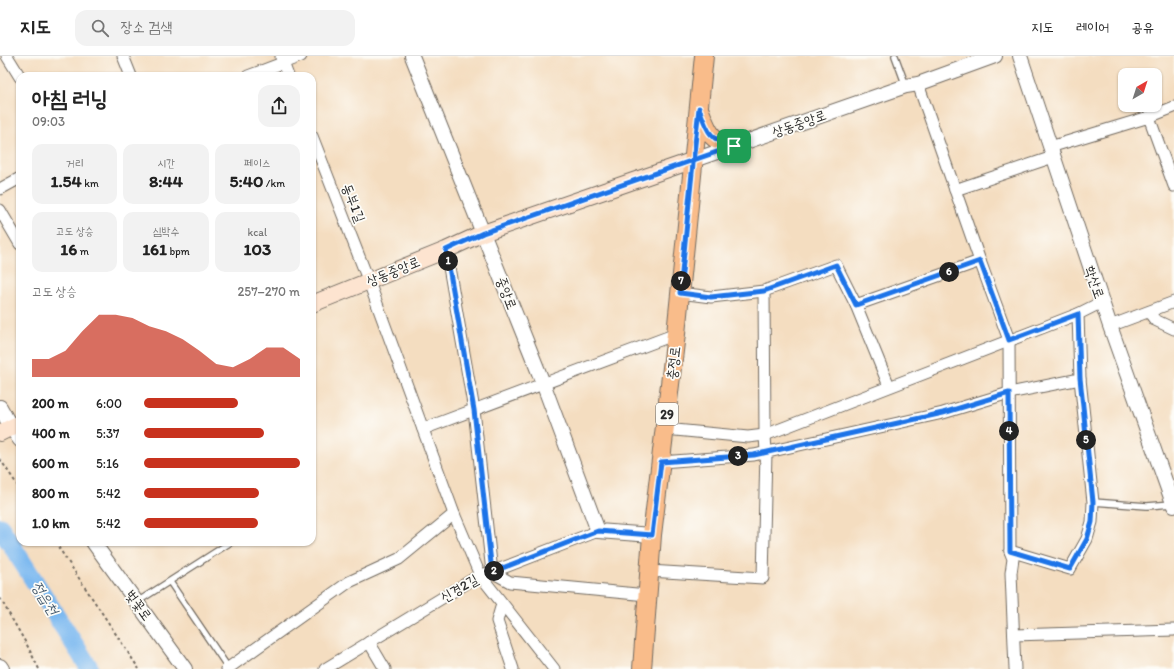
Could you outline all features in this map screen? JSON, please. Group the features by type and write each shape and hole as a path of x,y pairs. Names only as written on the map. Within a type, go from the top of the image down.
{"main road":[{"name":"충정로","path":"640,668 652,535 676,334 704,56"},
{"path":"699,108 706,129 713,138 722,144 734,146"},
{"name":"상동중앙로","path":"316,302 446,250 483,233 694,160"}],"street":[{"path":"7,56 17,72"},
{"path":"123,56 129,72"},
{"path":"256,72 282,59 301,56"},
{"name":"중앙로","path":"412,56 543,384 598,531"},
{"name":"상동중앙로","path":"694,160 995,56"},
{"name":"학산로","path":"1020,56 1110,326 1174,505"},
{"path":"282,59 287,72"},
{"path":"912,85 955,190 1009,340 1010,551 1013,559 1011,573 1015,669"},
{"path":"955,190 1174,107"},
{"path":"1149,116 1174,186"},
{"name":"동부1길","path":"316,146 454,514 480,575 554,669"},
{"path":"0,189 16,180"},
{"path":"0,210 16,237"},
{"path":"446,250 474,410 492,572 510,582 646,595"},
{"path":"856,305 980,261"},
{"path":"680,293 711,297 764,291 836,265 856,305 889,386"},
{"path":"649,571 763,578 766,452 764,291"},
{"path":"665,429 748,437 765,435 1078,314 1102,302"},
{"path":"1110,326 1174,302"},
{"path":"1149,312 1155,320 1174,329"},
{"path":"1010,551 1070,569 1087,539 1092,522 1093,502 1080,378 1078,314"},
{"path":"423,429 676,334"},
{"path":"661,462 754,455 943,413 1009,393 1080,378"},
{"path":"0,407 10,431"},
{"path":"229,669 349,582 399,559 454,514"},
{"name":"신경2길","path":"325,669 480,575 492,572 598,531 652,535"},
{"name":"벚꽃로","path":"96,546 185,669"},
{"path":"502,604 497,621 513,669"},
{"path":"1014,635 1174,630"},
{"path":"369,642 385,669"}],"lane":[{"path":"895,56 912,85"},
{"path":"1093,502 1147,506 1174,505"},
{"path":"137,602 226,546"},
{"path":"170,582 229,669"}],"path":[{"path":"0,459 16,483"},
{"path":"58,546 139,669"},
{"path":"0,598 39,669"}],"waterway":[{"name":"정읍천","path":"0,527 90,669"}],"route":[{"path":"734,146 694,160 641,178 483,233 446,250 474,410 492,572 598,531 652,535 661,462 754,455 943,413 1009,393 1010,551 1070,569 1087,539 1092,522 1093,502 1080,378 1078,314 1009,340 980,261 856,305 836,265 764,291 711,297 680,293 694,160 699,108 706,129 713,138 722,144 734,146"}]}
